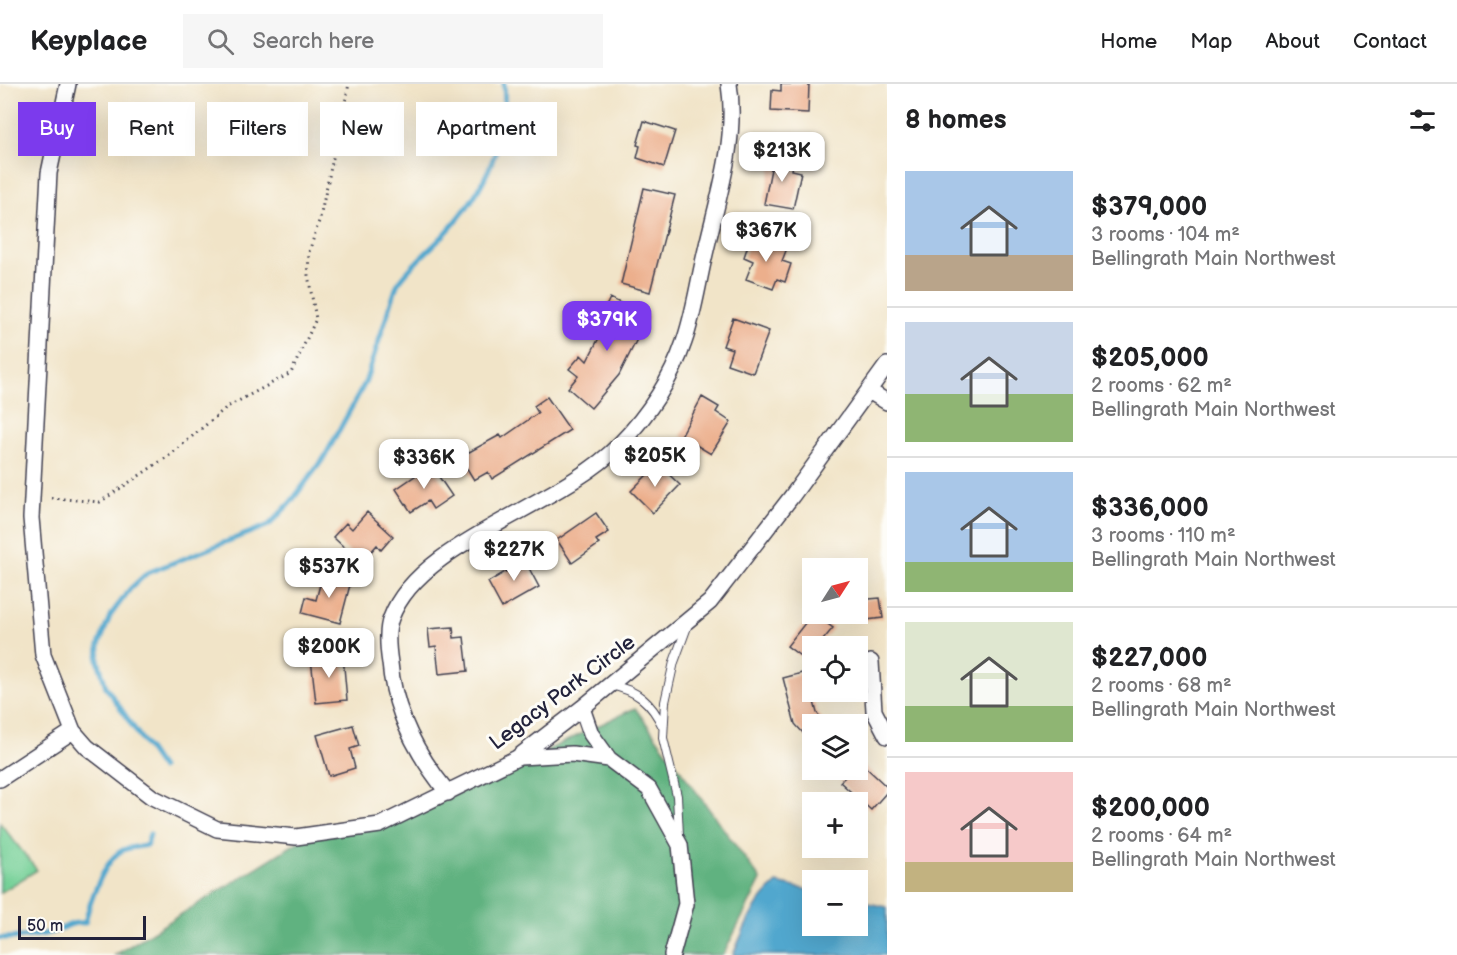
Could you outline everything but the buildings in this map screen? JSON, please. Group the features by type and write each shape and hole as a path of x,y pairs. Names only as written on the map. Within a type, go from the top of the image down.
{"street":[{"name":"Legacy Park Circle","path":"68,84 49,173 31,518 43,655 73,731 87,747 152,797 217,829 296,837 380,825 517,758 582,708 690,618 716,593 792,496 887,365"},
{"path":"448,793 428,768 392,692 389,651 390,620 402,594 434,562 577,478 618,447 657,399 684,342 701,268 730,132 729,84"},
{"path":"868,391 887,402"},
{"path":"871,662 874,711 887,736"},
{"path":"582,708 591,734 609,759 649,789 680,845 686,904 672,955"},
{"path":"0,779 73,731"},
{"path":"517,758 572,754 609,759"}],"lane":[{"path":"680,845 677,796 663,738 674,662 690,618"},
{"path":"609,685 635,692 647,700 664,728"}],"path":[{"path":"51,498 100,502 170,455 227,407 291,373 316,319 308,275 309,252 320,218 349,84"}],"green space":[{"path":"635,708 761,880 723,955 115,955 301,840 439,802"},
{"path":"0,823 37,870 0,893"}],"water":[{"path":"777,883 802,889 802,936 868,936 868,903 887,907 887,955 733,955 756,907"}],"waterway":[{"path":"161,768 106,687 98,660 99,645 110,616 130,589 147,573 269,525 290,503 324,458 365,383 397,285 453,225 479,189 489,170 502,128 504,84"},
{"path":"0,938 40,935 73,924 85,923 94,894 110,863 123,850 147,845 150,834"}]}
